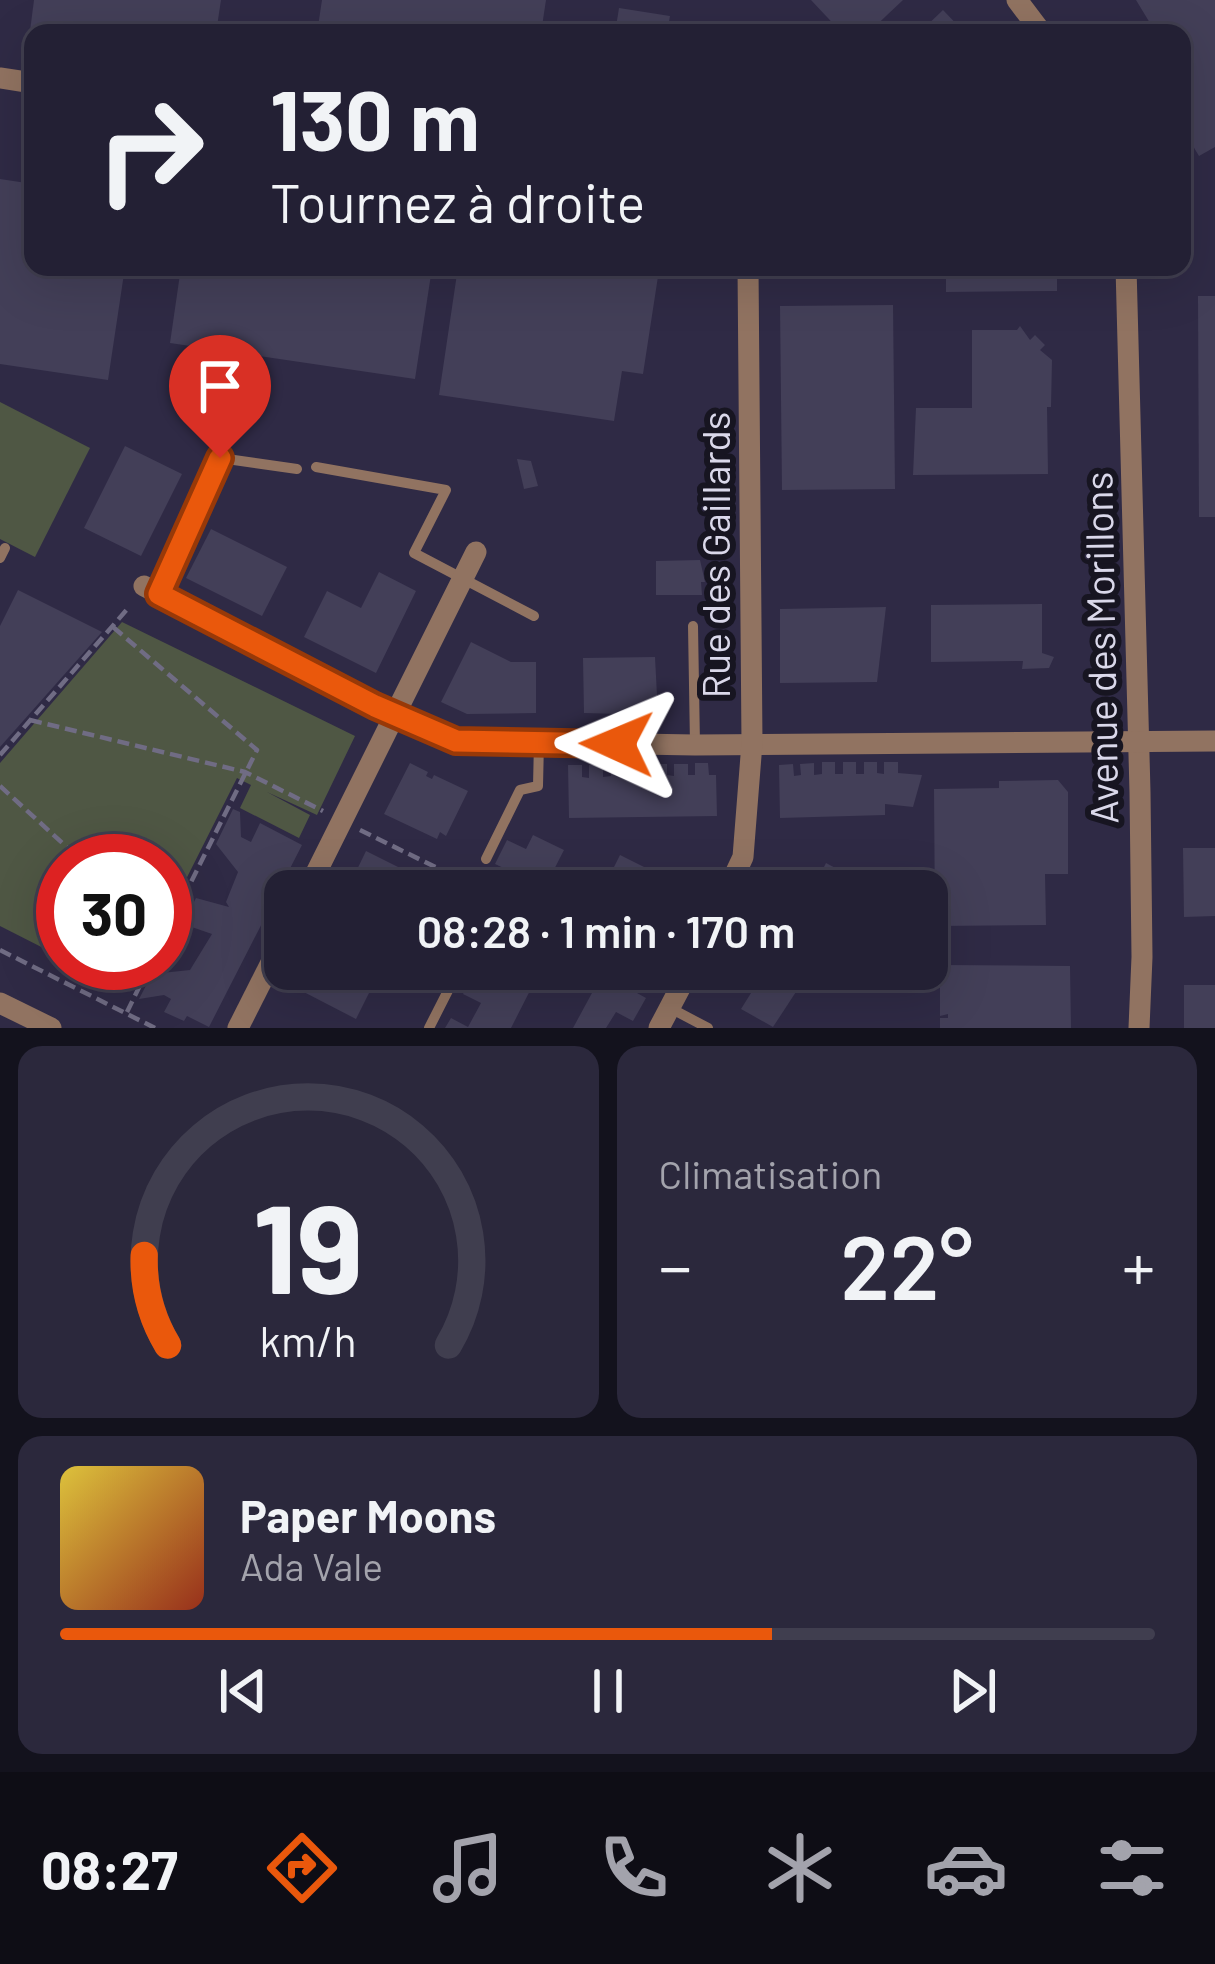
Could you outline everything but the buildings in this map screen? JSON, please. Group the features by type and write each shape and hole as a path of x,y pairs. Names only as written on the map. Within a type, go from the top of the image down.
{"street":[{"path":"1017,0 1035,24"},
{"name":"Rue des Gaillards","path":"748,276 752,743 1215,741"},
{"name":"Avenue des Morillons","path":"1126,276 1139,741 1139,1028"},
{"path":"318,870 476,552"},
{"path":"151,590 456,741 752,743 742,857 736,870"},
{"path":"238,1028 264,977"},
{"path":"664,1018 679,990"},
{"path":"0,1003 51,1028"}],"lane":[{"path":"151,590 220,458 298,470"},
{"path":"316,467 446,490 414,553 534,616"},
{"path":"693,626 695,745"},
{"path":"487,859 520,790 538,786 539,742"},
{"path":"430,1028 449,990"},
{"path":"664,1018 708,1028"}],"path":[{"path":"0,755 112,627 151,590"},
{"path":"112,627 257,750 192,879"},
{"path":"30,720 245,772 442,870"},
{"path":"0,786 52,834"},
{"path":"0,950 154,1028"},
{"path":"126,1013 138,990"}],"green space":[{"path":"0,402 90,448 35,557 0,539"},
{"path":"122,622 355,736 317,815 267,792 310,815 299,838 240,808 251,785 237,778 192,867 192,834 36,834 36,944 0,926 0,763"}],"route":[{"path":"220,458 159,594 375,706 456,741 617,744"}]}
